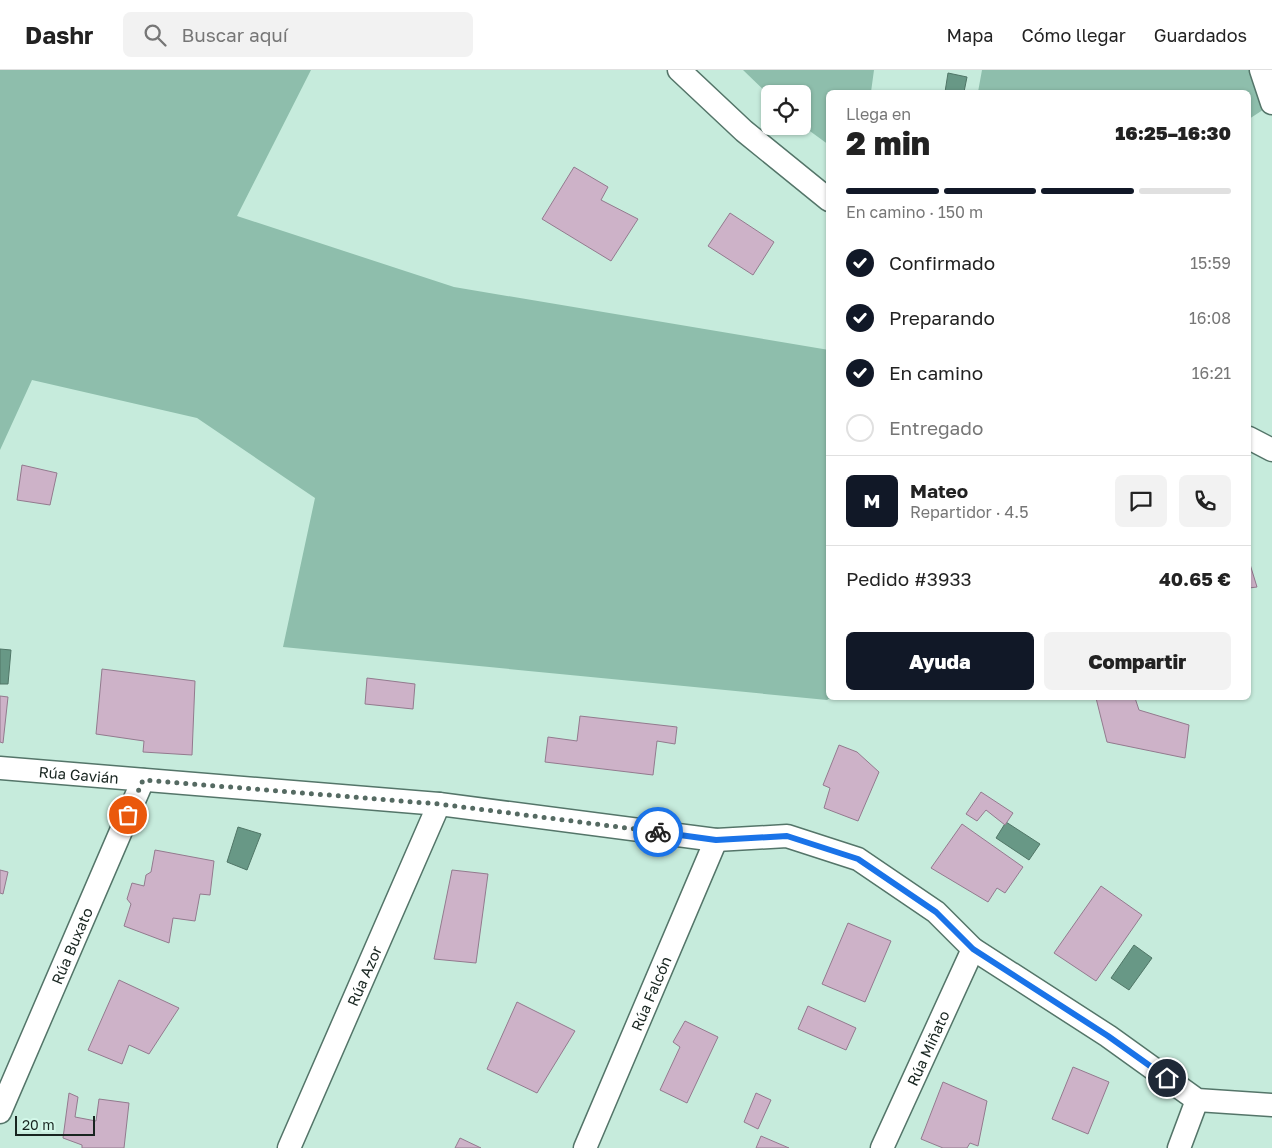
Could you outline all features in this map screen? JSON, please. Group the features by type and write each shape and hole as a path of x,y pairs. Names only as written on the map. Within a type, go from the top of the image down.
{"street":[{"path":"680,70 744,131 826,198"},
{"path":"1261,70 1272,103"},
{"path":"1251,439 1272,450"},
{"name":"Rúa Gavián","path":"0,768 439,804 716,840 787,836 858,859 936,912 973,949 1108,1036 1197,1100"},
{"name":"Rúa Buxato","path":"0,1112 143,780"},
{"name":"Rúa Azor","path":"290,1148 439,804"},
{"name":"Rúa Falcón","path":"584,1148 716,840"},
{"name":"Rúa Miñato","path":"882,1148 973,949"},
{"path":"1179,1148 1197,1100 1272,1105"}],"shaded area":[{"path":"0,70 311,70 237,216 454,287 826,349 826,700 283,647 315,498 197,418 32,380 0,450"},
{"path":"743,70 874,70 871,90 826,90 826,143 811,132 811,85 761,85 761,87"},
{"path":"982,70 1272,70 1272,104 1251,118 1251,90 978,90"},
{"path":"948,73 967,77 964,90 945,90"},
{"path":"0,649 11,650 8,684 0,684"},
{"path":"1006,822 1040,844 1029,860 996,838"},
{"path":"238,827 261,834 247,870 227,862"},
{"path":"1134,945 1152,958 1129,990 1111,978"}],"building":[{"path":"574,167 608,187 601,200 638,219 611,261 542,219"},
{"path":"730,213 774,242 753,275 708,246"},
{"path":"22,465 57,473 50,505 17,500"},
{"path":"1251,568 1257,587 1251,588"},
{"path":"102,669 195,681 192,755 143,752 144,741 96,734"},
{"path":"367,678 415,684 413,709 365,704"},
{"path":"0,696 8,697 3,743 0,742"},
{"path":"1096,700 1136,700 1139,710 1189,725 1185,758 1107,742"},
{"path":"580,716 677,727 675,744 657,741 653,775 545,762 548,737 577,741"},
{"path":"839,745 857,752 879,772 858,821 824,808 830,788 823,785"},
{"path":"981,792 1013,813 1005,825 986,810 977,821 966,814"},
{"path":"962,824 1023,867 1005,893 997,888 988,902 931,868"},
{"path":"155,850 214,861 210,895 200,894 195,921 173,918 169,943 124,926 131,904 127,899 132,883 144,886 146,875 151,872"},
{"path":"0,870 8,872 3,894 0,893"},
{"path":"452,870 488,874 476,963 434,959"},
{"path":"1101,886 1142,915 1096,981 1054,953"},
{"path":"848,923 891,941 865,1002 822,984"},
{"path":"119,980 179,1008 149,1054 129,1045 122,1064 88,1050"},
{"path":"517,1002 575,1031 537,1093 487,1069"},
{"path":"808,1006 856,1028 846,1050 798,1029"},
{"path":"685,1021 718,1037 687,1103 660,1090 680,1047 673,1042"},
{"path":"1073,1067 1109,1082 1088,1134 1052,1119"},
{"path":"943,1082 987,1101 978,1146 970,1143 967,1148 943,1148 921,1139"},
{"path":"69,1093 78,1097 75,1117 96,1121 99,1099 129,1103 124,1148 82,1148 82,1145 63,1138"},
{"path":"756,1093 771,1100 758,1129 744,1122"},
{"path":"761,1136 789,1148 756,1148"},
{"path":"460,1138 481,1148 455,1148"}],"way so far":[{"path":"128,815 143,780 439,804 658,832"}],"route":[{"path":"658,832 716,840 787,836 858,859 936,912 973,949 1108,1036 1167,1078"}]}
